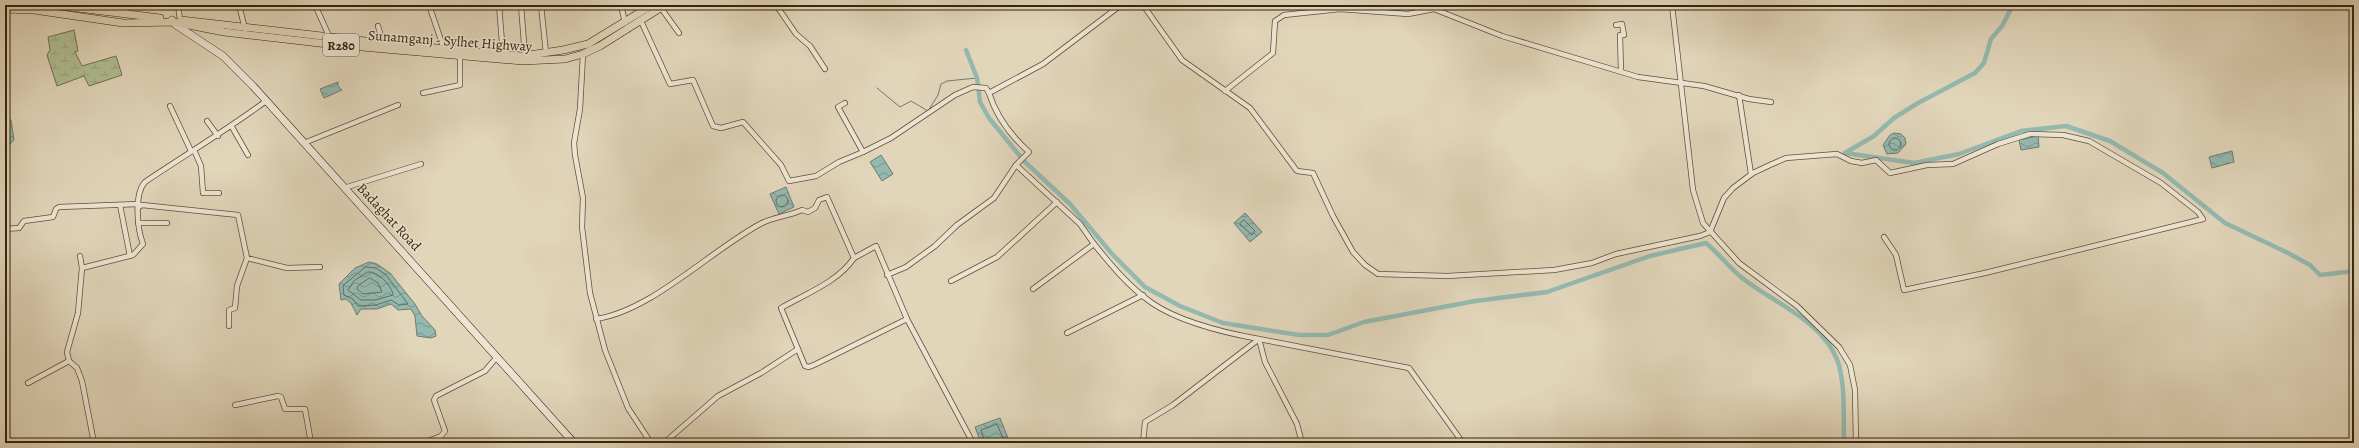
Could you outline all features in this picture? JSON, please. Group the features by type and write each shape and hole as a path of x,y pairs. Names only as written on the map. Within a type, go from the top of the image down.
{"main road":[{"name":"Sunamganj - Sylhet Highway","path":"54,5 98,7 106,11 125,14 244,26 295,37 460,57 523,62 565,59 583,54 641,21 663,6"},
{"path":"116,5 125,14"},
{"name":"Sunamganj - Sylhet Highway","path":"5,9 34,10 123,24 175,20 224,32 245,35 295,37 329,36 382,43 525,56 588,44 625,23 652,5"},
{"path":"104,21 106,11"},
{"name":"Badaghat Road","path":"175,20 223,56 266,101 437,289 496,358 574,443"},
{"path":"224,32 225,24"}],"street":[{"path":"124,5 125,14"},
{"path":"175,20 178,5"},
{"path":"239,5 245,35"},
{"path":"315,5 329,36"},
{"path":"429,5 444,49"},
{"path":"499,5 503,55"},
{"path":"521,5 525,56"},
{"path":"541,5 546,53"},
{"path":"621,5 625,23"},
{"path":"776,5 796,34 810,46 825,69"},
{"path":"989,92 1043,64 1121,5"},
{"path":"1143,5 1182,60 1225,92 1250,108 1296,171 1313,173 1333,216 1353,252 1365,265 1378,274 1447,276 1554,270 1592,263 1616,254 1700,236 1710,232 1724,198 1733,188 1751,174 1786,158 1837,154 1850,161 1862,163 1876,160 1890,173 1927,165 1953,164 1998,144 2030,134 2062,135 2090,141 2161,183 2198,212 2203,219 1985,273 1904,290 1896,255 1884,237"},
{"path":"1672,5 1693,190 1703,223 1740,263 1797,306 1839,347 1850,365 1856,390 1856,443"},
{"path":"663,6 679,33"},
{"path":"1225,92 1273,53 1276,21 1284,15 1332,10 1408,14 1434,9 1502,36 1638,77 1704,86 1771,102"},
{"path":"641,21 670,84 692,80 713,126 721,128 743,122 781,165 789,181 816,176 838,162 863,152 891,138 955,95 973,87 986,88 996,110 1028,153 1017,164 994,198 957,225 929,250 906,267 887,275"},
{"path":"1616,25 1622,24 1624,34 1620,35 1621,71"},
{"path":"378,26 382,43"},
{"path":"583,54 580,109 574,144 574,155 583,198 584,242 596,319 605,350 628,408 651,443"},
{"path":"423,93 460,85 460,57"},
{"path":"1739,95 1751,174"},
{"path":"82,268 130,256 143,244 138,223 140,188 145,182 193,150 232,127 266,101"},
{"path":"845,103 838,107 863,152"},
{"path":"304,143 398,105"},
{"path":"170,106 201,166 203,193 219,193"},
{"path":"207,122 218,136"},
{"path":"232,127 248,155"},
{"path":"344,188 421,164"},
{"path":"1017,164 1080,224 1118,273 1153,303 1219,332 1409,368 1463,443"},
{"path":"596,319 617,314 656,293 761,224 802,210 808,212 815,208 819,200 826,197 854,258"},
{"path":"951,281 997,257 1057,202"},
{"path":"120,205 130,256"},
{"path":"5,229 19,228 24,221 53,217 56,209 59,207 142,205 238,215 247,258 237,286 235,308 229,310 229,326"},
{"path":"138,223 167,223"},
{"path":"1034,288 1094,244"},
{"path":"907,319 896,326 809,367 805,366 781,308 831,280 844,270 854,258 876,246 887,275 907,319 973,443"},
{"path":"80,256 82,268 78,313 67,352 69,361 77,368 82,381 94,443"},
{"path":"247,258 287,268 320,267"},
{"path":"1067,333 1143,295"},
{"path":"1143,443 1145,422 1180,400 1259,339"},
{"path":"1259,339 1265,362 1297,424 1302,443"},
{"path":"664,443 718,396 761,374 798,349"},
{"path":"423,443 441,436 445,431 434,400 436,396 485,370 496,358"},
{"path":"28,383 69,361"},
{"path":"235,405 281,397 285,409 305,409 311,443"}],"green space":[{"path":"74,30 78,51 75,52 82,66 116,56 122,75 89,86 84,76 57,86 47,55 50,50 48,37"}],"water":[{"path":"338,82 338,86 342,90 324,98 320,89"},
{"path":"5,114 11,120 14,140 5,149"},
{"path":"1894,133 1901,134 1905,138 1906,144 1898,153 1887,154 1883,145 1890,135"},
{"path":"2038,136 2039,147 2021,150 2019,140"},
{"path":"2232,151 2234,162 2212,168 2209,157"},
{"path":"881,155 893,174 882,181 870,162"},
{"path":"786,187 794,207 779,214 770,194"},
{"path":"1245,213 1262,232 1250,242 1234,223"},
{"path":"369,262 377,264 390,273 415,304 422,316 435,330 436,336 431,338 417,336 415,316 411,309 398,310 391,304 377,309 361,309 357,315 351,303 346,299 341,300 339,284 355,268"},
{"path":"1000,418 1010,443 981,443 975,427"}],"waterway":[{"path":"2013,5 2002,26 1991,39 1984,63 1975,73 1918,103 1894,118 1874,136 1845,153 1914,163 1959,154 2021,131 2066,126 2110,141 2163,173 2225,223 2310,265 2320,275 2354,271"},
{"path":"966,50 977,78 980,102 989,118 1024,161 1070,204 1113,255 1145,287 1180,306 1223,323 1299,335 1328,335 1364,322 1475,301 1547,292 1650,256 1706,243 1741,277 1809,324 1831,347 1841,372 1844,402 1844,443"},
{"path":"877,88 900,107 911,101 928,111 938,95 941,84 947,81 977,78"}]}
